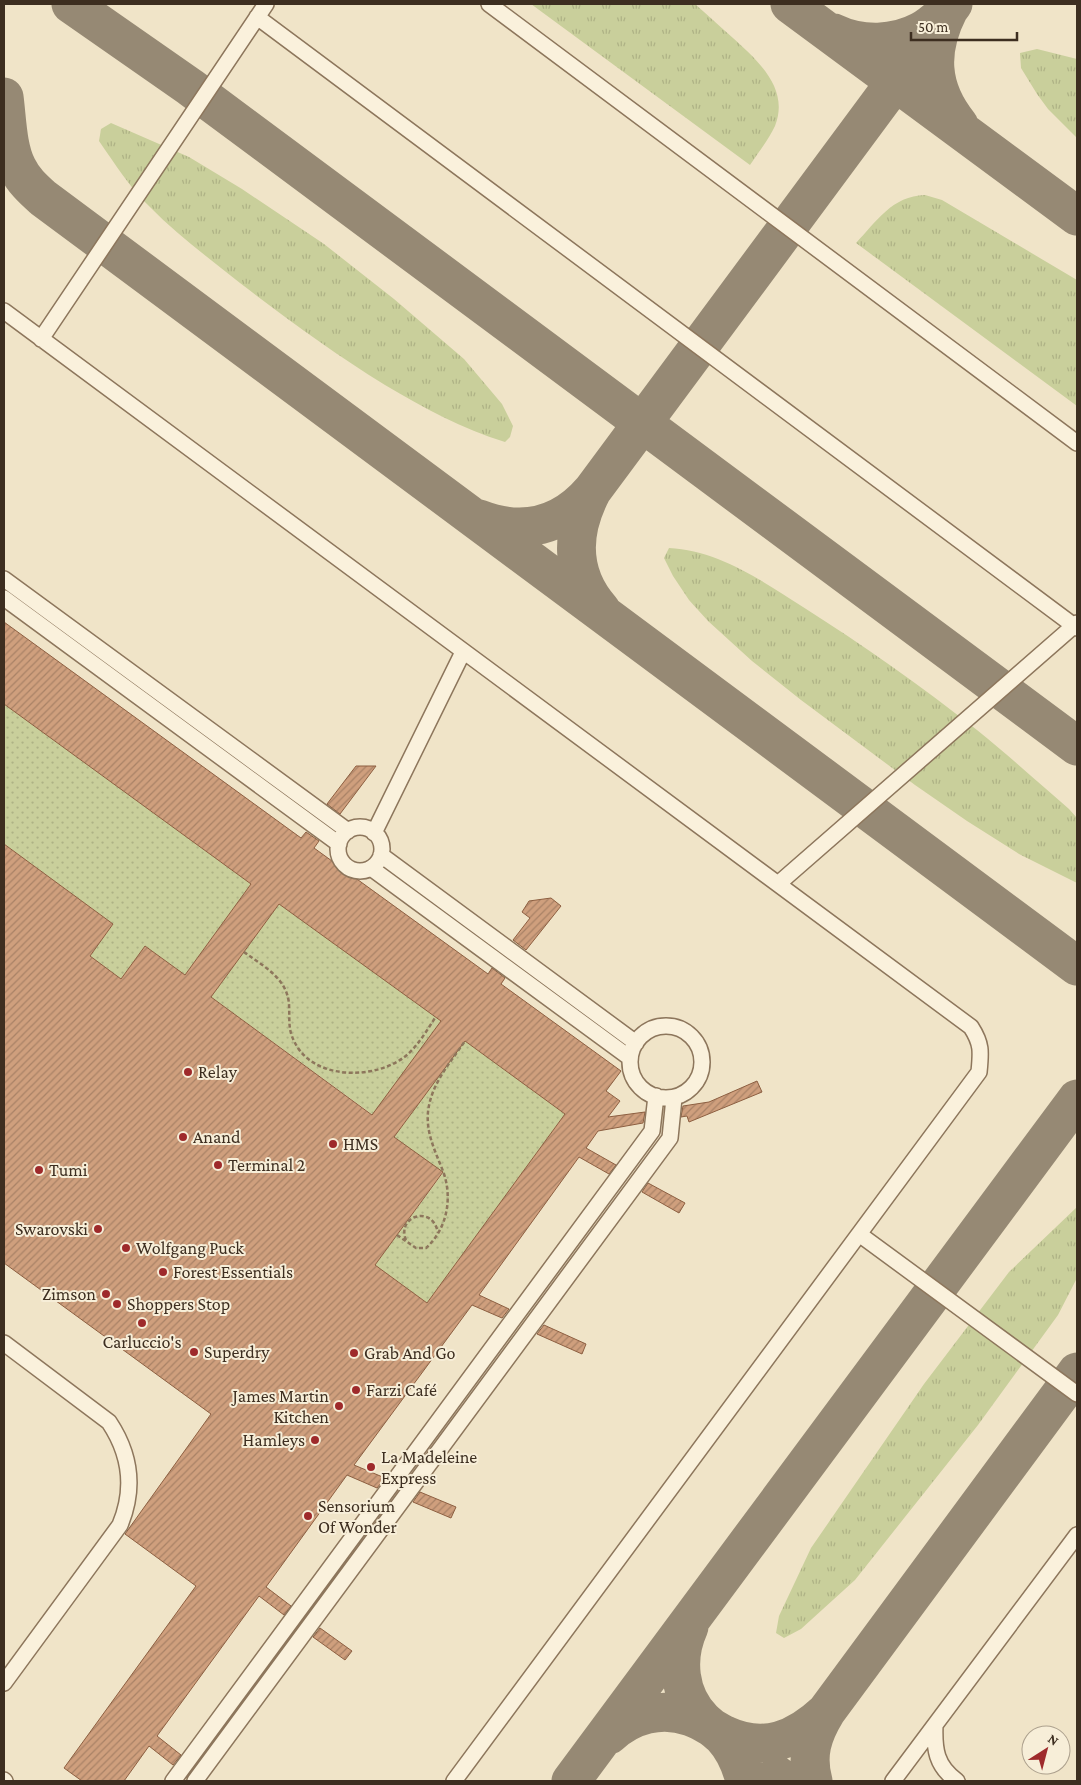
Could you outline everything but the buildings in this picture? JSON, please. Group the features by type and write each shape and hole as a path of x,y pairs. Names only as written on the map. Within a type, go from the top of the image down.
{"lane":[{"path":"41,339 266,4"},
{"path":"489,4 1077,443"},
{"path":"257,17 1076,626 778,884"},
{"path":"4,311 971,1028 979,1040 981,1055 979,1072 454,1781"},
{"path":"4,579 343,837"},
{"path":"4,598 343,837"},
{"path":"374,833 464,652"},
{"path":"358,828 366,828 374,833 380,842 381,855 378,862 372,868 360,871 346,867 338,854 343,837 358,828"},
{"path":"381,855 636,1043"},
{"path":"372,868 630,1058"},
{"path":"662,1027 679,1029 693,1039 701,1054 701,1070 698,1078 688,1090 674,1098 656,1096 648,1093 635,1081 630,1058 636,1043 645,1033 662,1027"},
{"path":"173,1781 652,1131 656,1096"},
{"path":"195,1781 670,1138 674,1098"},
{"path":"859,1234 1077,1394"},
{"path":"4,1343 109,1422 117,1433 127,1458 130,1484 126,1512 120,1525 4,1683"},
{"path":"893,1781 1077,1536"},
{"path":"935,1725 934,1746 942,1767 957,1781"}],"path":[{"path":"244,952 273,972 282,984 288,997 288,1022 291,1034 304,1055 316,1065 334,1070 359,1072 380,1069 408,1054 436,1018"},
{"path":"397,1235 416,1248 426,1248 439,1234 444,1220 448,1192 443,1170 429,1135 428,1112 436,1084 465,1041"},
{"path":"406,1242 404,1228 416,1216 421,1215 429,1218 436,1225 439,1234"}],"green space":[{"path":"531,4 695,4 752,56 769,76 775,87 778,99 778,112 773,131 750,165"},
{"path":"1037,49 1077,59 1077,138 1048,109 1021,68 1020,53"},
{"path":"111,123 189,157 242,189 324,244 394,299 464,359 502,404 513,426 510,437 505,442 489,437 444,417 400,394 330,349 240,283 171,227 129,184 99,141 101,129"},
{"path":"925,195 942,200 1077,280 1077,406 856,243 878,218 894,205 913,196"},
{"path":"669,548 687,550 723,561 756,578 892,666 977,730 1077,818 1077,883 1019,854 967,821 915,785 752,661 708,621 689,600 664,558"},
{"path":"4,704 251,884 185,975 145,946 121,979 90,956 113,924 4,844"},
{"path":"279,904 441,1021 373,1115 211,997"},
{"path":"465,1041 565,1114 427,1303 375,1265 443,1173 394,1137"},
{"path":"1077,1207 1077,1278 1058,1315 978,1425 855,1580 801,1629 784,1638 776,1633 779,1616 811,1548 924,1384 1009,1272"}],"taxiway":[{"path":"71,4 190,87 1077,746"},
{"path":"790,4 1077,216"},
{"path":"592,491 953,4"},
{"path":"834,33 867,42 900,39 925,29 949,9 937,39 935,68 937,83 942,97 959,125"},
{"path":"4,97 9,142 19,172 43,198 1077,966"},
{"path":"479,519 511,527 541,524 555,520 568,513 592,491 580,521 577,552 583,582 601,610"},
{"path":"571,1781 1077,1099"},
{"path":"813,1781 810,1754 817,1729 826,1712 1077,1372"},
{"path":"689,1627 682,1651 681,1663 681,1676 684,1688 695,1710 731,1747 745,1781"},
{"path":"609,1735 627,1722 647,1714 669,1712 695,1719 725,1735 739,1740 766,1743 779,1741 803,1730 826,1712"},
{"path":"727,1739 785,1781"}],"place":[{"name":"Relay","path":"188,1072"},
{"name":"Anand","path":"183,1137"},
{"name":"HMS","path":"333,1144"},
{"name":"Terminal 2","path":"218,1165"},
{"name":"Tumi","path":"39,1170"},
{"name":"Swarovski","path":"98,1229"},
{"name":"Wolfgang Puck","path":"126,1248"},
{"name":"Forest Essentials","path":"163,1272"},
{"name":"Zimson","path":"106,1294"},
{"name":"Shoppers Stop","path":"117,1304"},
{"name":"Carluccio's","path":"142,1323"},
{"name":"Superdry","path":"194,1352"},
{"name":"Grab And Go","path":"354,1353"},
{"name":"Farzi Café","path":"356,1390"},
{"name":"James Martin Kitchen","path":"339,1406"},
{"name":"Hamleys","path":"315,1440"},
{"name":"La Madeleine Express","path":"371,1467"},
{"name":"Sensorium Of Wonder","path":"308,1516"}]}
